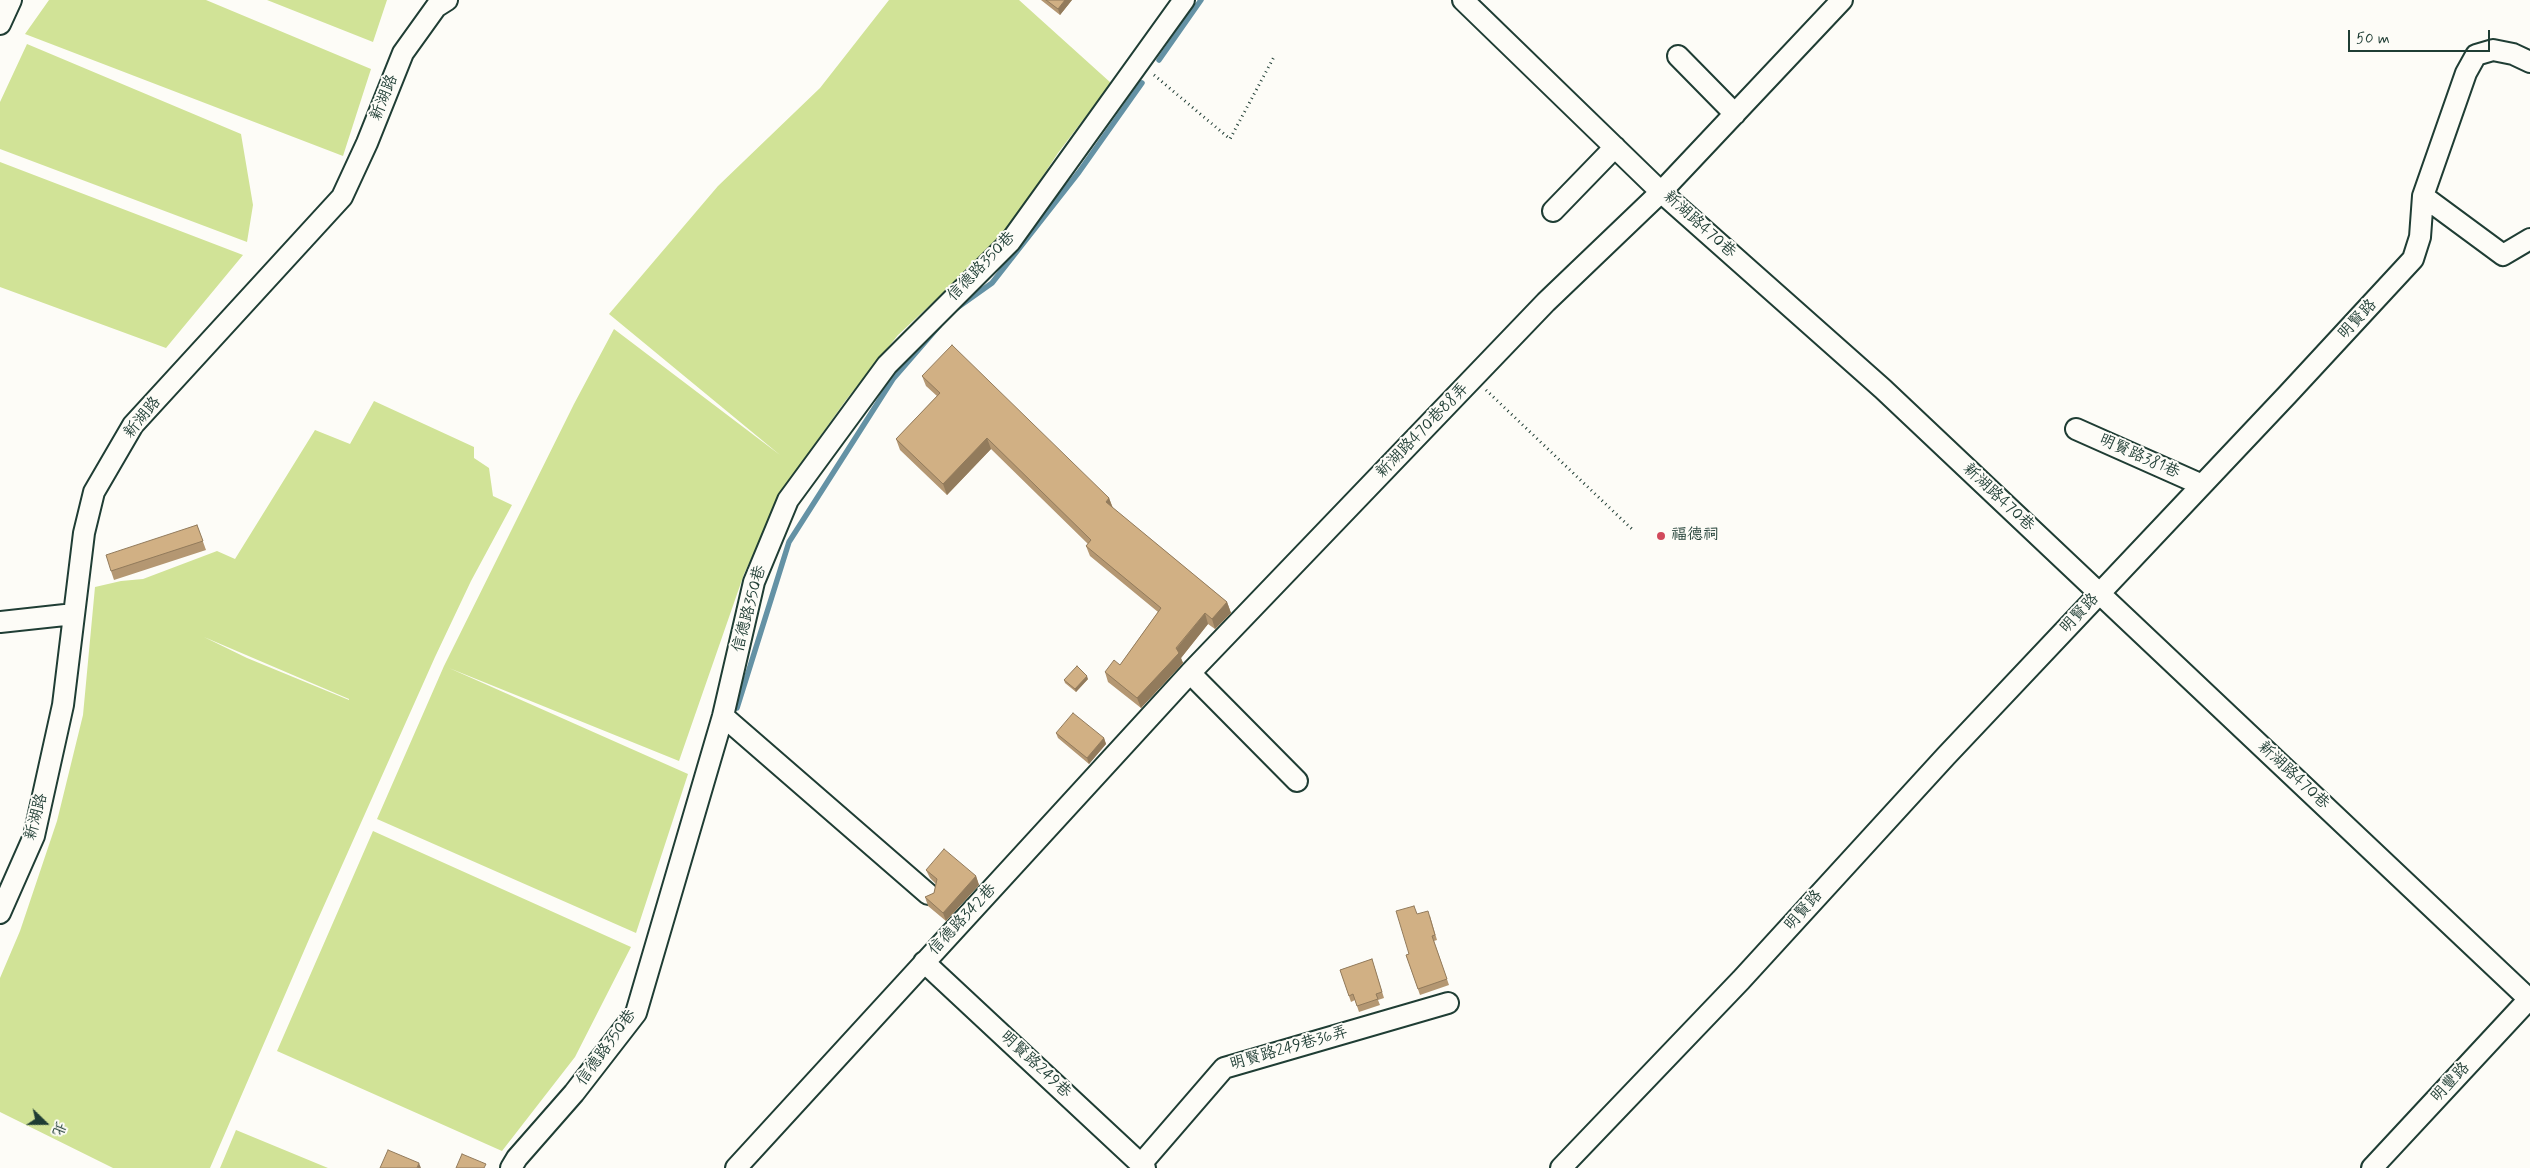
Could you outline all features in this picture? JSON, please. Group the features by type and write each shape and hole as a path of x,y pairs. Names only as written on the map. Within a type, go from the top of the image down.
{"street":[{"path":"0,24 11,0"},
{"name":"新湖路","path":"2,901 34,836 62,705 84,532 94,492 133,425 342,197 367,143 403,53 436,7 447,0"},
{"name":"信德路350巷","path":"511,1168 517,1158 574,1093 636,1013 723,716 754,582 788,500 888,365 1010,242 1138,61 1184,0"},
{"name":"新湖路470巷","path":"1463,0 1661,192 1883,388 2530,999"},
{"name":"新湖路470巷88弄","path":"1190,673 1546,302 1661,192 1842,0"},
{"name":"明賢路","path":"1561,1168 1741,980 1946,756 2202,486 2413,259 2420,236 2423,196 2466,73 2476,56 2493,50 2512,54 2530,62"},
{"path":"1678,56 1735,114"},
{"path":"1552,211 1615,147"},
{"path":"2423,196 2503,256 2530,239"},
{"name":"明賢路381巷","path":"2076,429 2202,486"},
{"path":"0,622 74,614"},
{"path":"1190,673 1297,780"},
{"name":"信德路342巷","path":"736,1168 1190,673"},
{"path":"723,716 928,894"},
{"name":"明賢路249巷","path":"924,962 1143,1166"},
{"name":"明豐路","path":"2372,1168 2530,999"},
{"name":"明賢路249巷36弄","path":"1143,1166 1224,1068 1448,1003"}],"path":[{"path":"1138,61 1230,138 1275,55"},
{"path":"1473,379 1634,531"}],"green space":[{"path":"49,0 206,0 371,69 343,156 25,34"},
{"path":"267,0 387,0 373,42"},
{"path":"889,0 1019,0 1111,83 1058,153 1002,238 898,335 846,400 797,469 780,497 744,574 679,761 449,668 688,774 636,933 377,819 444,666 574,404 614,329 780,455 609,314 718,186 820,88"},
{"path":"27,44 241,134 253,205 247,242 0,149 0,102"},
{"path":"0,162 243,255 166,348 0,287"},
{"path":"374,401 474,447 474,458 489,468 493,496 512,505 471,581 435,657 310,937 210,1168 113,1168 0,1112 0,978 20,931 57,821 83,715 95,587 121,581 143,579 217,551 235,559 315,430 350,444","holes":["204,637 349,699 247,658"]},
{"path":"373,831 631,947 575,1057 502,1151 277,1051"},
{"path":"236,1130 328,1168 220,1168"}],"building":[{"path":"1046,0 1065,0 1058,9"},
{"path":"952,345 1109,498 1106,502 1227,602 1212,619 1205,613 1176,648 1179,653 1137,698 1105,672 1114,660 1120,665 1161,608 1086,546 1091,540 987,438 943,484 896,439 940,393 922,376"},
{"path":"197,525 203,541 111,571 106,555"},
{"path":"1077,666 1087,676 1075,689 1064,680"},
{"path":"1073,713 1104,738 1087,758 1056,733"},
{"path":"944,849 976,876 943,913 925,897 934,893 937,879 926,870"},
{"path":"1414,906 1417,914 1428,911 1435,935 1432,936 1447,979 1418,989 1406,955 1409,954 1396,911"},
{"path":"1372,959 1382,992 1376,994 1378,999 1357,1006 1353,994 1349,996 1340,970"},
{"path":"388,1150 419,1163 417,1168 380,1168"},
{"path":"462,1154 486,1164 484,1168 456,1168"}],"waterway":[{"path":"1159,60 1201,0"},
{"path":"954,310 992,283 1079,172 1142,83"},
{"path":"737,708 789,542 893,379 939,326"}],"place":[{"name":"福德祠","path":"1661,536"}]}
